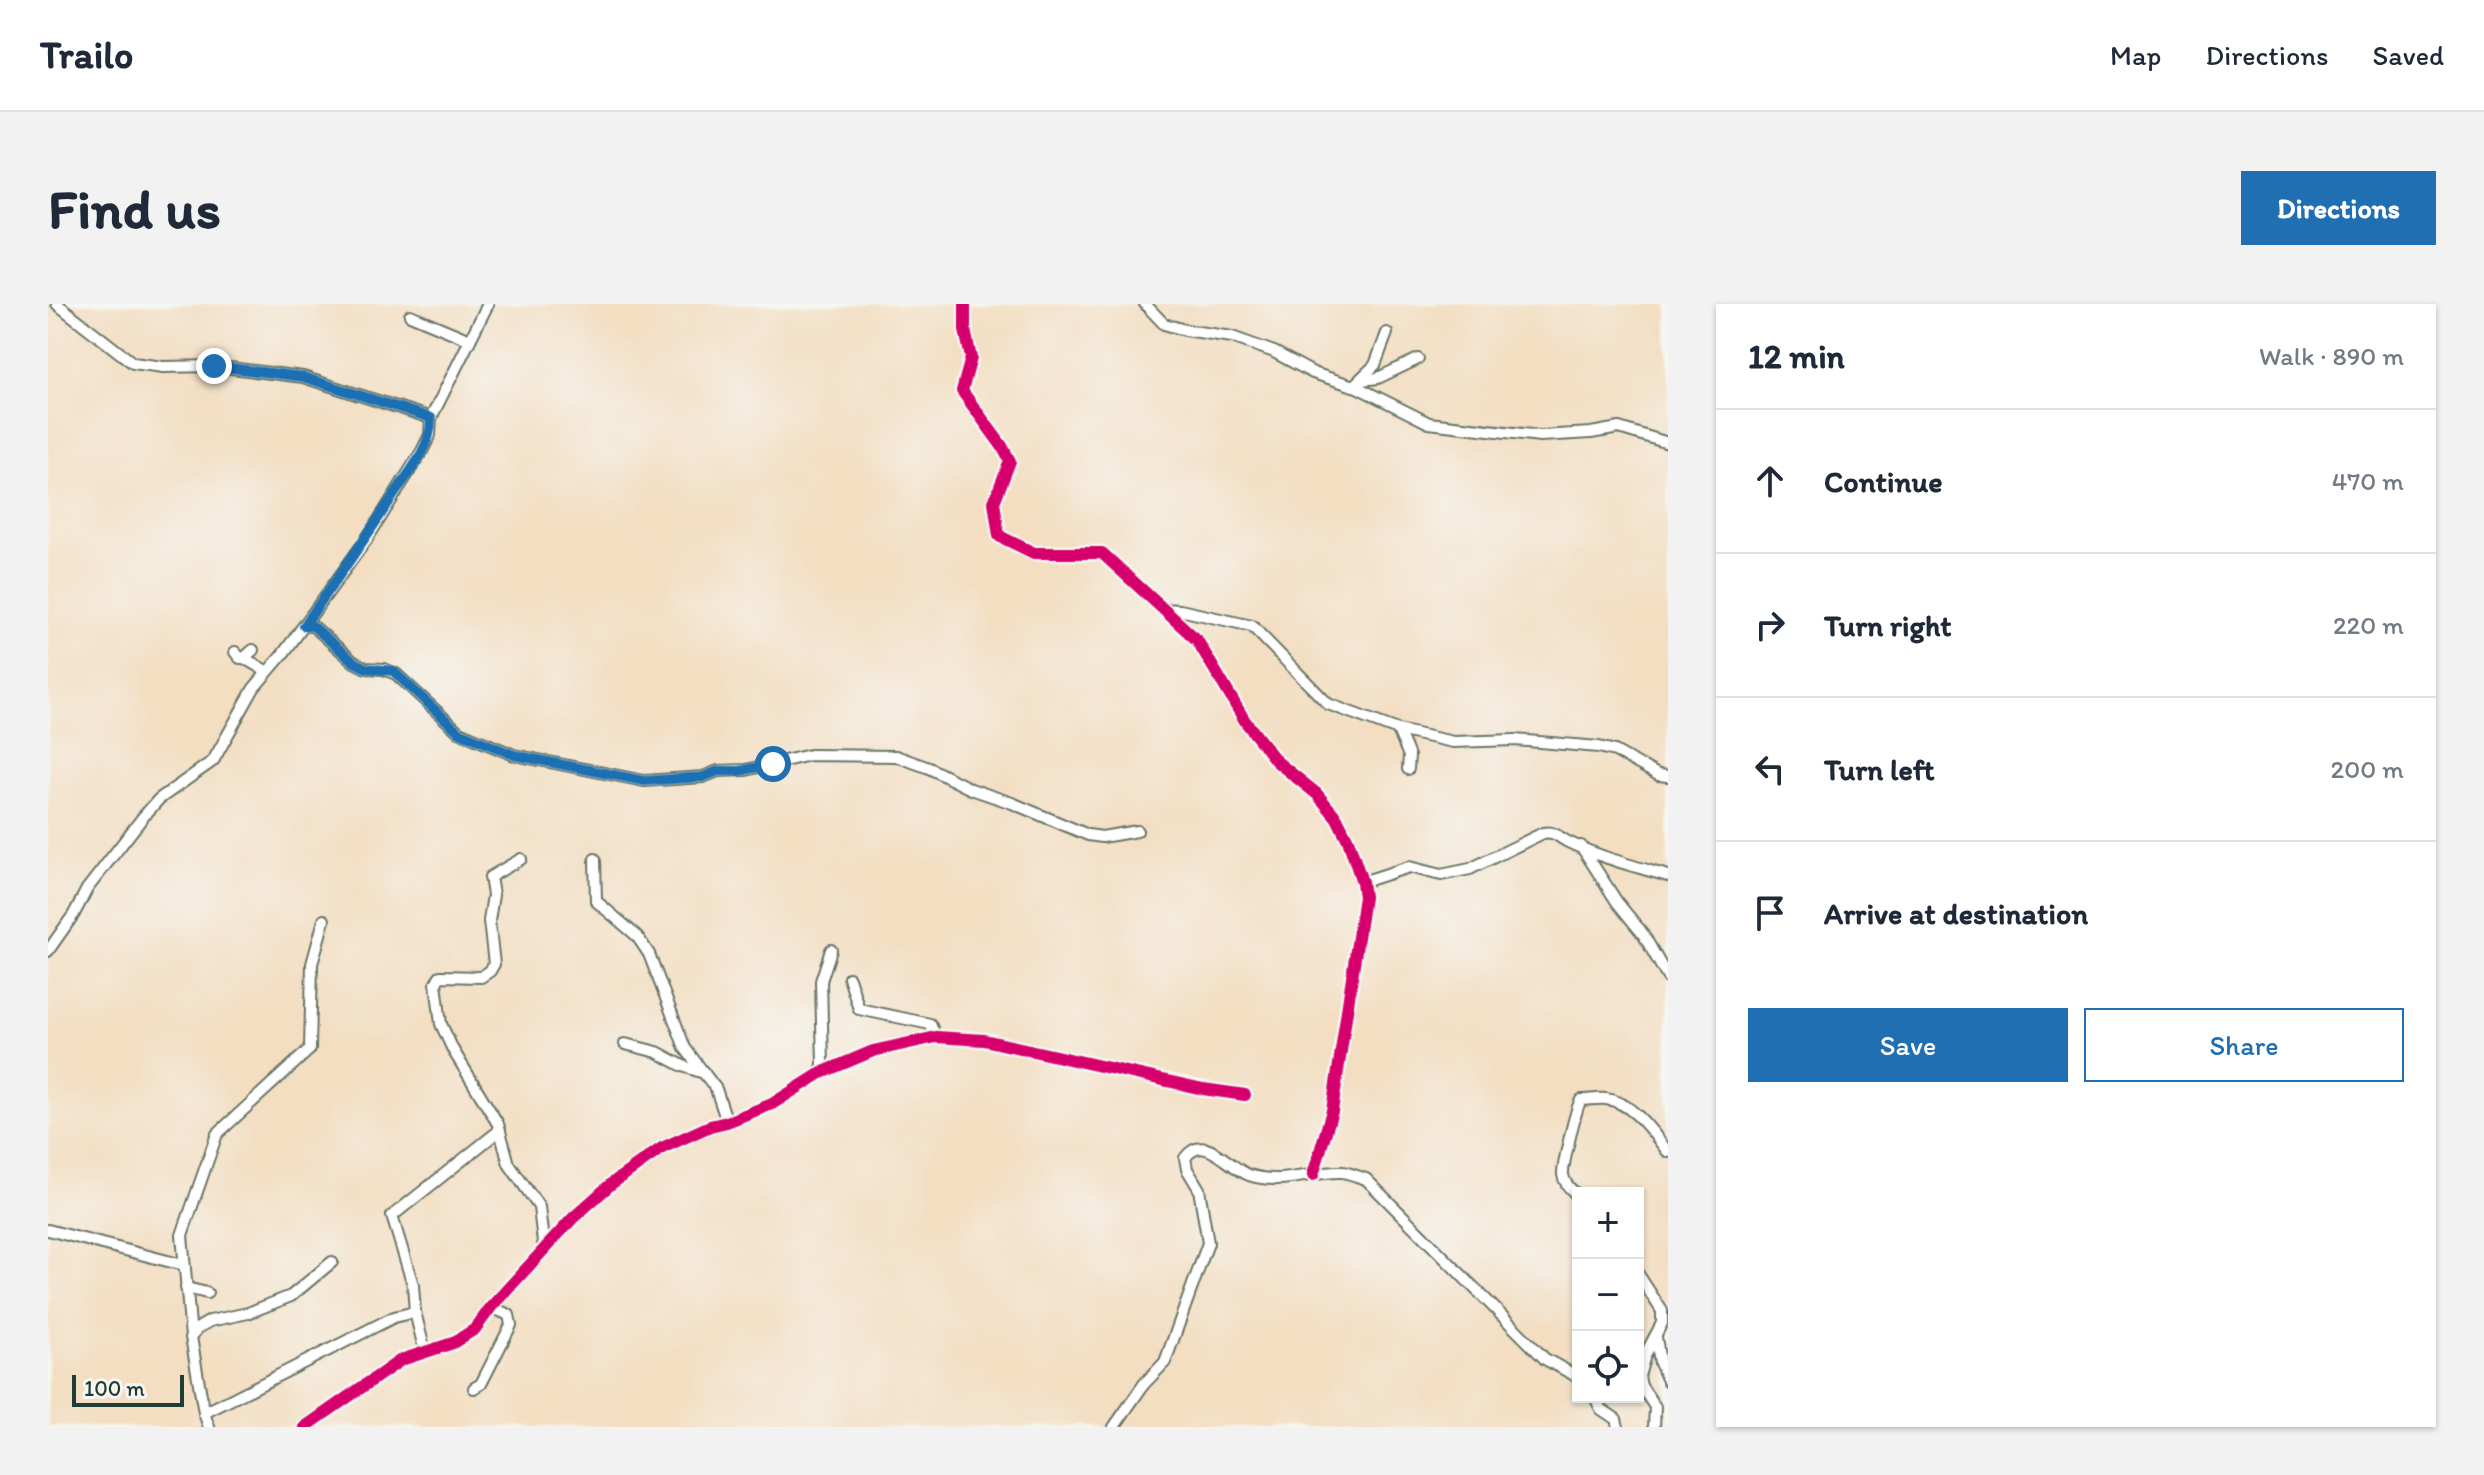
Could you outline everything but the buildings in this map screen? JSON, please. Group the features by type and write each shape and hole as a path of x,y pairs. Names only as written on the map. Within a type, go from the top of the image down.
{"street":[{"path":"57,304 133,363 163,367 214,366 303,377 431,418"},
{"path":"72,317 77,304"},
{"path":"48,951 87,889 143,817 159,799 213,761 266,671 283,654 367,539 422,451 430,435 431,418 488,304"},
{"path":"965,304 965,330 971,358 962,391 1010,461 994,502 999,536 1034,553 1102,553 1197,640 1245,721 1276,761 1317,794 1337,818 1348,840 1364,897 1332,1111 1313,1175"},
{"path":"1145,304 1164,324 1232,337 1274,352 1313,373 1356,383 1429,423 1540,436 1619,428 1668,443"},
{"path":"410,315 470,340"},
{"path":"1356,383 1375,365 1387,333"},
{"path":"1356,383 1378,378 1418,359"},
{"path":"1164,609 1252,626 1328,704 1398,730 1453,742 1515,740 1599,747 1615,751 1658,775 1668,776"},
{"path":"304,626 313,626 345,656 363,667 393,671 459,732 514,755 644,781 703,777 713,772 746,770 810,755 896,756 1088,835 1102,837 1137,831"},
{"path":"244,654 266,671"},
{"path":"1398,730 1409,756 1408,769"},
{"path":"1362,882 1409,867 1418,867 1437,875 1470,869 1543,833 1551,832 1616,861 1668,876"},
{"path":"1581,846 1617,902 1643,934 1668,978"},
{"path":"521,859 490,877 493,895 489,921 494,964 490,971 481,977 440,976 436,983 441,1024 453,1050 489,1106 500,1130 509,1164 539,1207 544,1251"},
{"path":"595,859 596,901 637,936 649,954 685,1048 716,1089 727,1122"},
{"path":"209,1427 191,1337 182,1235 217,1134 310,1049 312,964 324,920"},
{"path":"821,1073 821,981 831,950"},
{"path":"849,978 859,1009 920,1020 930,1024 936,1037"},
{"path":"305,1427 401,1360 453,1343 475,1329 491,1307 573,1218 611,1184 662,1148 710,1126 772,1104 821,1073 873,1051 936,1037 984,1040 1189,1086 1245,1095"},
{"path":"625,1044 657,1052 704,1073"},
{"path":"1572,1190 1567,1185 1563,1169 1570,1146 1575,1108 1581,1100 1608,1099 1624,1107 1642,1121 1668,1152"},
{"path":"425,1352 415,1312 413,1285 392,1216 500,1130"},
{"path":"1114,1427 1144,1384 1165,1362 1208,1243 1199,1189 1187,1169 1185,1158 1190,1152 1206,1148 1217,1152 1247,1174 1278,1181 1344,1172 1366,1179 1545,1359 1572,1374"},
{"path":"178,1211 186,1221"},
{"path":"48,1230 183,1265"},
{"path":"191,1337 210,1321 248,1313 291,1296 332,1262"},
{"path":"1644,1283 1662,1311 1662,1323 1645,1355 1639,1376 1641,1386 1655,1407 1654,1427"},
{"path":"186,1288 207,1293"},
{"path":"474,1388 481,1384 510,1330 509,1315 491,1307"},
{"path":"204,1413 394,1317 415,1312"},
{"path":"1655,1335 1660,1363 1668,1381"},
{"path":"1598,1403 1601,1409 1616,1419 1618,1427"}],"cycle path":[{"path":"965,304 965,330 971,358 962,391 1010,461 994,502 999,536 1034,553 1102,553 1197,640 1245,721 1276,761 1317,794 1337,818 1348,840 1364,897 1332,1111 1313,1175"},
{"path":"305,1427 401,1360 453,1343 475,1329 491,1307 573,1218 611,1184 662,1148 710,1126 772,1104 821,1073 873,1051 936,1037 984,1040 1203,1089 1245,1095"}],"route":[{"path":"214,366 303,377 431,418 432,429 422,451 367,539 304,626 313,626 345,656 366,668 393,671 459,732 514,755 644,781 703,777 718,771 740,771 773,764"}]}
